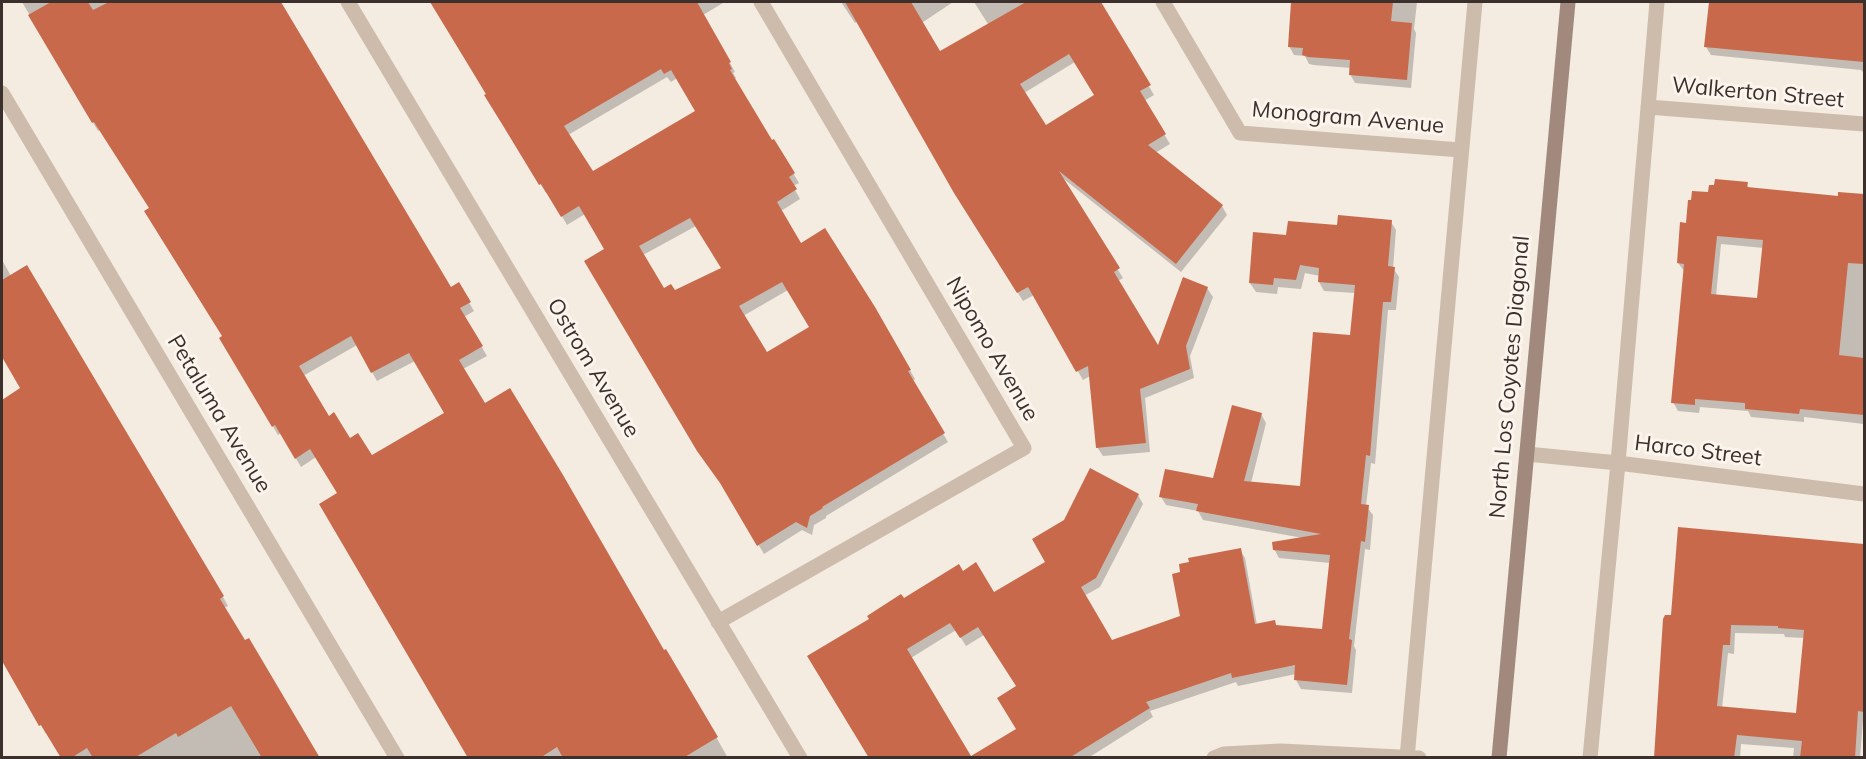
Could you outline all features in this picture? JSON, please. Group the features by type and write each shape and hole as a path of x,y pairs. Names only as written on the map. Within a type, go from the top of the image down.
{"main road":[{"name":"North Los Coyotes Diagonal","path":"1499,758 1568,2"}],"street":[{"name":"Ostrom Avenue","path":"348,2 800,758"},
{"name":"Nipomo Avenue","path":"718,622 1024,448 761,2"},
{"name":"Monogram Avenue","path":"1163,2 1240,133 1461,150"},
{"path":"1214,758 1224,754 1281,751 1411,757 1475,2"},
{"path":"1590,758 1618,463 1657,2"},
{"name":"Petaluma Avenue","path":"2,93 398,758"},
{"name":"Walkerton Street","path":"1648,107 1864,124"},
{"name":"Harco Street","path":"1527,454 1864,494"}],"building":[{"path":"51,2 88,2 93,10 109,2 281,2 451,287 459,282 471,302 460,308 483,346 459,360 485,403 510,388 664,650 666,649 718,737 683,758 563,758 557,747 540,758 468,758 319,504 337,493 310,449 295,459 275,425 272,427 219,338 222,336 144,211 149,208 94,122 92,123 28,15","holes":["351,336 371,373 409,353 444,413 372,455 358,433 350,438 334,412 329,416 299,366"]},
{"path":"430,2 697,2 731,62 729,63 732,69 730,70 772,140 774,139 795,173 789,177 797,189 777,202 801,243 825,228 875,307 911,370 908,371 945,433 822,507 810,516 807,528 796,522 757,546 720,483 697,451 584,261 604,249 579,206 561,217 484,95 486,94","holes":["661,69 664,74 671,70 695,111 593,171 564,126","690,218 721,268 675,290 671,284 664,288 639,246","782,282 809,327 767,352 739,306"]},
{"path":"845,2 911,2 940,51 1026,2 1101,2 1151,85 1140,91 1166,134 1148,145 1223,205 1176,264 1059,171 1120,268 1114,272 1158,345 1183,277 1208,287 1186,346 1190,369 1140,389 1146,443 1096,448 1088,366 1076,372 1028,287 1017,293 954,193","holes":["1069,54 1094,95 1046,125 1020,84"]},
{"path":"1291,2 1393,2 1391,21 1412,23 1407,80 1349,75 1350,60 1308,57 1302,55 1303,48 1288,47"},
{"path":"1709,2 1864,2 1864,62 1704,47"},
{"path":"1715,179 1748,182 1747,187 1838,196 1838,192 1864,194 1864,264 1848,263 1839,355 1864,358 1864,415 1800,409 1799,414 1745,409 1745,403 1695,399 1695,405 1671,403 1684,264 1677,263 1680,222 1686,223 1688,200 1691,200 1692,191 1708,192 1709,185 1714,185","holes":["1717,236 1763,240 1757,298 1711,294"]},
{"path":"1338,215 1392,220 1388,266 1395,267 1391,302 1383,302 1370,456 1366,455 1361,504 1369,505 1365,542 1361,541 1349,639 1352,640 1347,685 1294,680 1295,665 1232,678 1231,673 1146,702 1150,708 1069,758 869,758 807,656 869,619 867,616 901,594 904,598 959,564 963,571 976,562 994,592 1045,562 1032,539 1064,520 1090,468 1139,494 1096,578 1081,587 1112,640 1180,616 1172,574 1180,572 1179,564 1189,562 1188,558 1241,548 1255,624 1275,620 1276,625 1322,629 1330,555 1273,550 1272,542 1321,534 1196,511 1198,504 1159,497 1165,469 1213,478 1232,405 1262,413 1244,481 1300,486 1313,332 1350,335 1355,285 1318,282 1319,268 1300,265 1296,280 1274,278 1273,285 1249,283 1253,232 1286,235 1288,221 1337,225","holes":["950,623 960,638 978,627 1016,686 997,698 1016,729 971,756 907,649"]},
{"path":"27,265 224,596 220,599 245,640 249,638 320,758 262,758 231,706 178,737 176,733 134,758 93,758 87,748 71,758 61,758 41,725 39,726 2,661 2,400 20,388 2,357 2,280"},
{"path":"1678,527 1864,544 1864,712 1858,711 1855,758 1800,758 1802,741 1737,735 1734,758 1654,758 1663,619 1665,615 1671,615","holes":["1731,625 1778,626 1778,628 1804,630 1796,713 1717,706 1723,645 1730,645"]}]}
